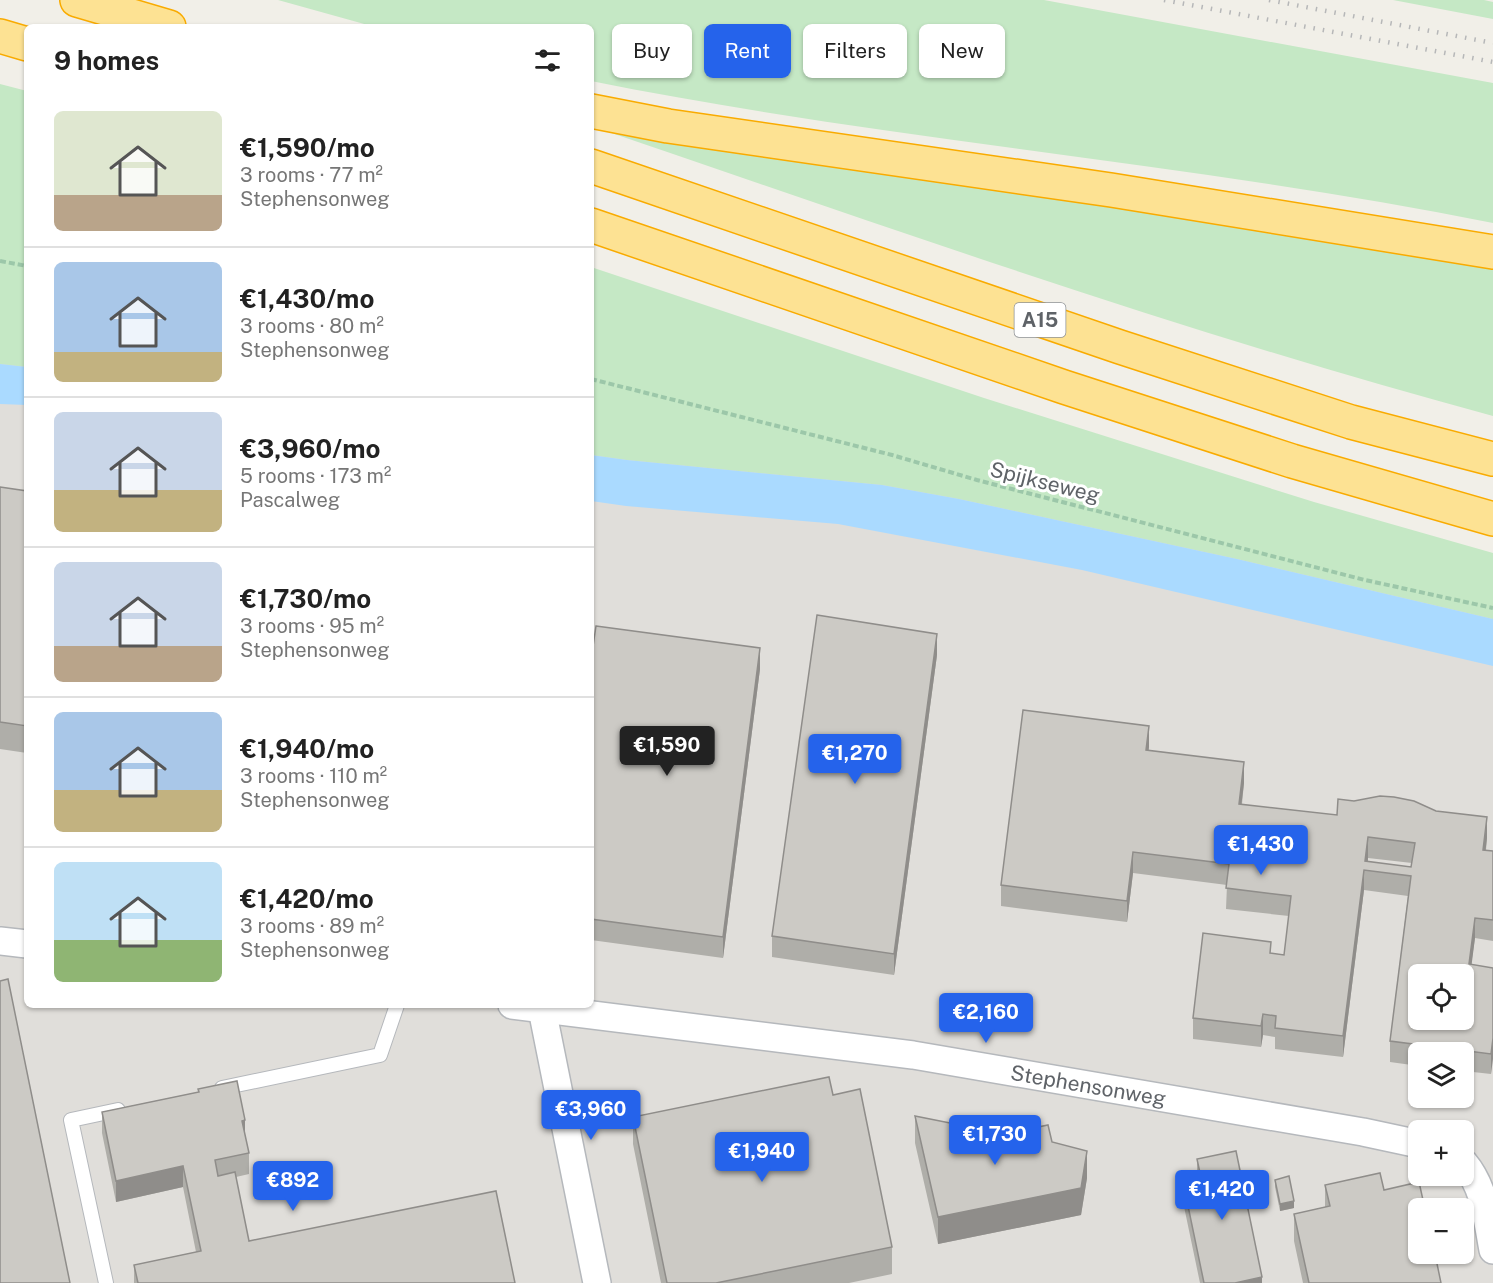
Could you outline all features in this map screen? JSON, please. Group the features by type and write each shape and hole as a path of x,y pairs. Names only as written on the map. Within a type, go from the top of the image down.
{"highway":[{"path":"77,0 159,24"},
{"path":"0,36 24,43"},
{"path":"594,112 668,126 1111,190 1493,252"},
{"name":"A15","path":"594,167 1131,351 1351,422 1493,459"},
{"path":"594,226 1064,387 1292,461 1493,519"}],"street":[{"path":"0,940 24,944"},
{"name":"Stephensonweg","path":"534,1008 913,1054 1408,1142"},
{"path":"542,1009 597,1283"},
{"path":"1474,1177 1481,1191 1493,1250"}],"lane":[{"path":"208,1091 380,1054 396,1008"},
{"path":"106,1283 71,1120 128,1108"}],"path":[{"path":"0,261 24,265"},
{"name":"Spijkseweg","path":"594,380 881,452 977,480 1353,577 1493,608"}],"shaded area":[{"path":"0,122 24,129 24,1008 594,1008 594,304 1493,584 1493,1283 0,1283"}],"green space":[{"path":"278,0 1044,0 1493,83 1493,223 1268,184 816,120 594,82 594,24 364,24"},
{"path":"1393,0 1484,0 1493,2 1493,19"},
{"path":"0,84 24,90 24,367 0,364"},
{"path":"594,126 1493,262 1493,416 1265,350 927,241"},
{"path":"594,268 984,398 1314,502 1493,553 1493,619 1237,559 959,499 882,485 594,455"}],"water":[{"path":"0,364 24,367 24,405 0,404"},
{"path":"594,455 882,485 959,499 1237,559 1493,619 1493,666 1082,570 838,524 594,501"}],"building":[{"path":"0,487 24,491 24,726 0,722"},
{"path":"817,615 937,634 894,954 772,936"},
{"path":"596,626 760,648 723,937 594,919 594,640"},
{"path":"1023,710 1149,726 1146,750 1244,762 1239,804 1337,815 1338,799 1354,801 1380,796 1414,801 1436,811 1487,817 1483,850 1493,851 1493,920 1475,918 1469,964 1408,964 1408,1030 1474,1030 1474,965 1493,968 1491,1054 1474,1052 1474,1042 1408,1043 1390,1041 1411,876 1364,870 1343,1036 1275,1028 1276,1016 1263,1014 1261,1026 1193,1018 1203,933 1271,942 1270,953 1284,955 1291,896 1226,888 1229,864 1133,852 1127,901 1001,885","holes":["1368,837 1415,843 1411,867 1365,861"]},
{"path":"8,979 70,1283 0,1283 0,981"},
{"path":"829,1077 833,1095 860,1089 892,1247 716,1283 667,1283 633,1117"},
{"path":"237,1081 249,1153 215,1160 218,1176 235,1172 249,1241 496,1191 515,1283 138,1283 134,1265 201,1251 183,1166 116,1181 102,1112 199,1092 198,1089"},
{"path":"915,1116 1005,1134 1048,1125 1052,1142 1087,1151 1081,1188 938,1217"},
{"path":"1236,1151 1262,1277 1235,1283 1204,1283 1182,1177 1200,1173 1197,1159"},
{"path":"1380,1173 1384,1190 1408,1185 1420,1186 1423,1198 1408,1198 1408,1264 1437,1264 1441,1283 1309,1283 1294,1214 1330,1206 1325,1185"},
{"path":"1289,1176 1294,1201 1280,1204 1275,1180"}],"railway":[{"path":"1164,0 1493,62"},
{"path":"1269,0 1493,43"}]}
